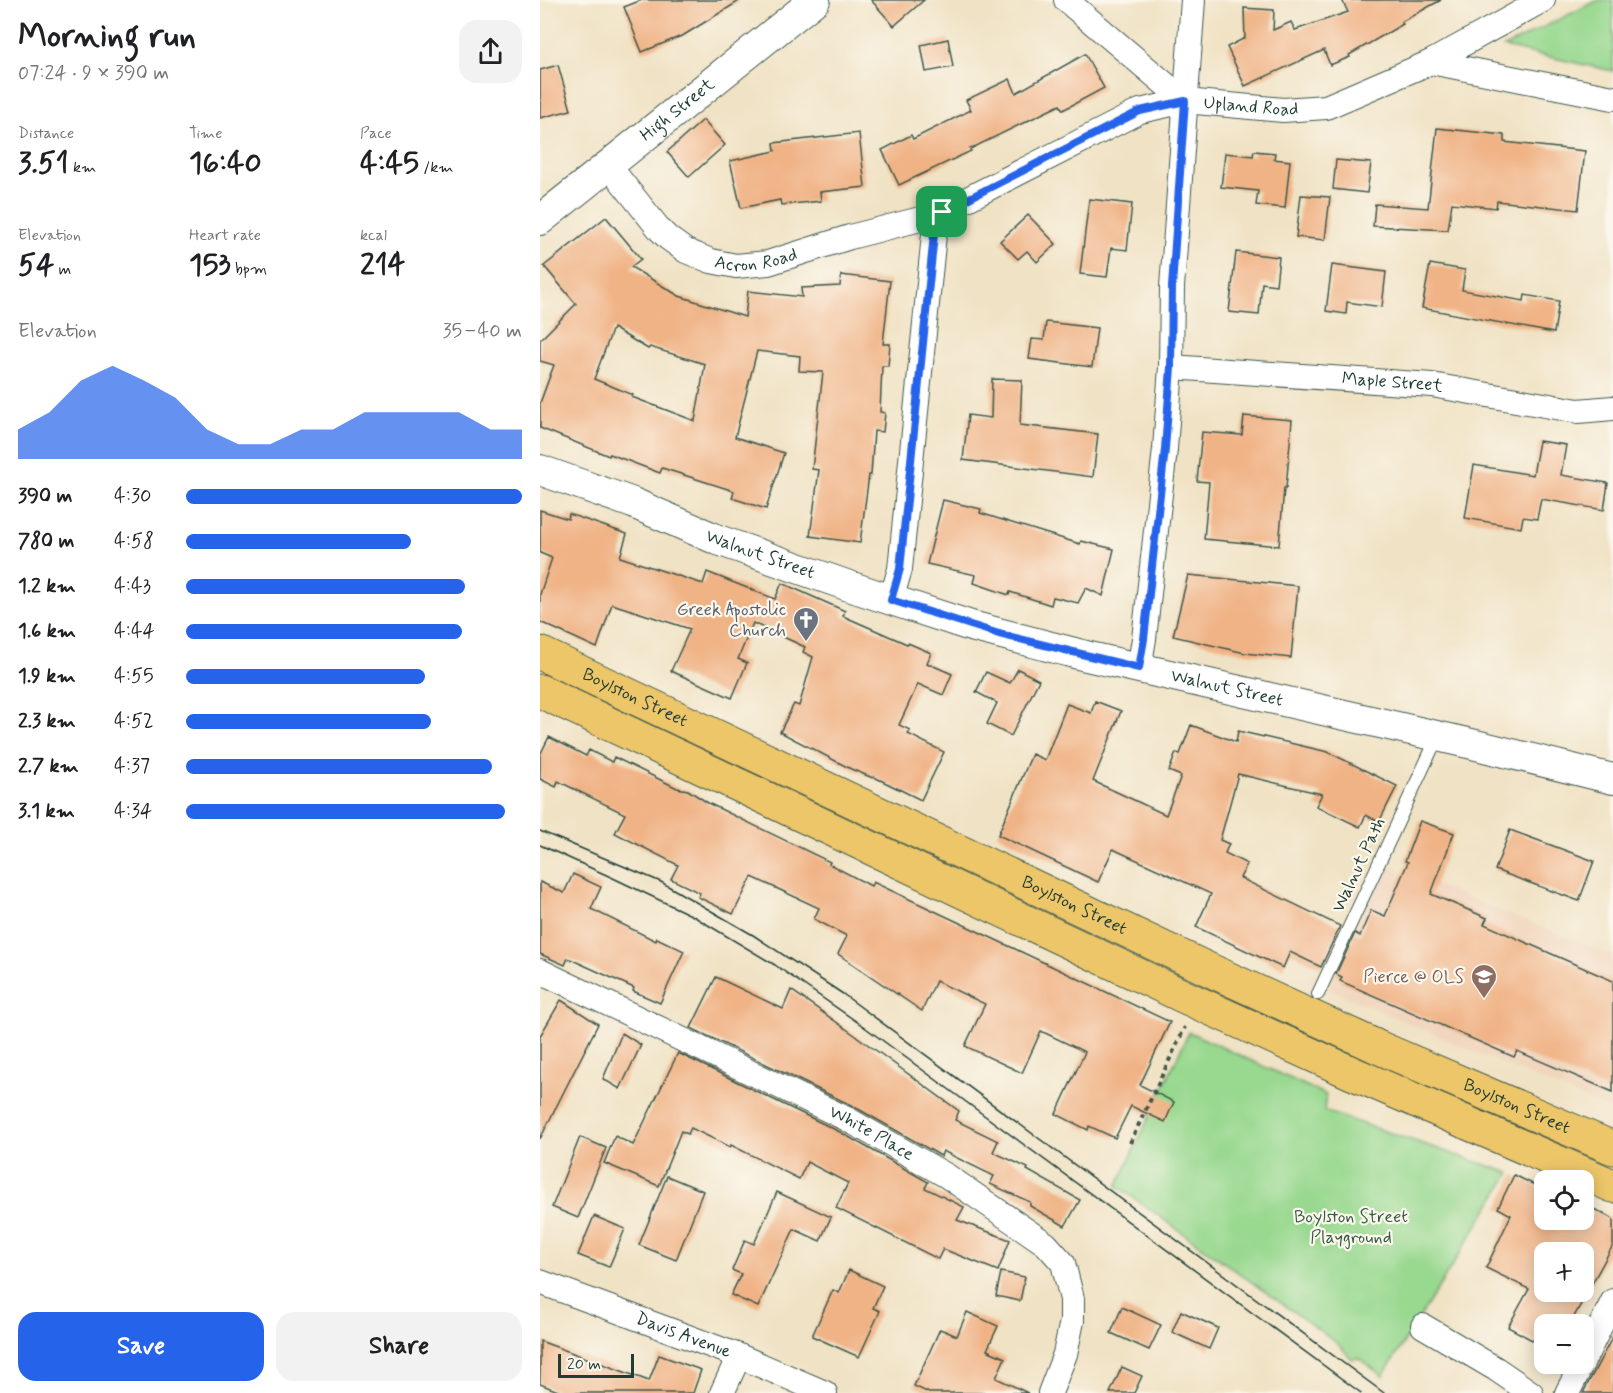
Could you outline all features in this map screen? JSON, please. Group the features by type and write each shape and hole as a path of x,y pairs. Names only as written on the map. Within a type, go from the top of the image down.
{"highway":[{"name":"Boylston Street","path":"540,653 1242,986 1613,1148"},
{"name":"Boylston Street","path":"540,691 1218,1013 1613,1186"}],"street":[{"name":"High Street","path":"540,220 815,0"},
{"path":"1066,0 1185,101"},
{"path":"1139,668 1165,449 1171,367 1172,287 1193,0"},
{"name":"Upland Road","path":"936,215 1140,111 1185,101 1283,110 1326,107 1431,62 1543,0"},
{"path":"1431,62 1613,98"},
{"name":"Acron Road","path":"609,166 668,238 697,257 736,266 768,263 849,237 936,215"},
{"path":"891,600 900,569 936,215"},
{"name":"Maple Street","path":"1171,367 1432,385 1578,411 1613,408"},
{"name":"Walnut Street","path":"540,470 633,503 718,540 891,600 999,634 1613,779"},
{"name":"White Place","path":"540,972 847,1119 947,1176 1046,1244 1063,1263 1072,1299 1072,1321 1065,1354 1050,1393"},
{"name":"Davis Avenue","path":"540,1282 739,1356 825,1393"},
{"path":"1594,1339 1613,1301"},
{"path":"1423,1326 1496,1369 1531,1393"},
{"path":"722,1393 739,1356"},
{"path":"1567,1393 1577,1374"}],"lane":[{"name":"Walnut Path","path":"1318,994 1431,751"}],"path":[{"path":"1130,1143 1185,1026"}],"shaded area":[{"name":"Pierce @ OLS","path":"1386,865 1613,956 1613,1111 1327,988"}],"green space":[{"path":"1598,0 1613,0 1613,71 1504,47"},
{"name":"Boylston Street Playground","path":"1189,1032 1326,1095 1324,1111 1510,1173 1383,1376 1358,1358 1352,1359 1337,1343 1117,1186"}],"building":[{"path":"642,0 741,0 684,35 642,52 624,7"},
{"path":"871,0 924,0 894,26"},
{"path":"1342,0 1441,0 1401,22 1403,24 1349,55 1350,57 1330,65 1324,50 1245,86 1227,47 1245,38 1244,8 1274,10 1273,30 1291,22 1295,30 1348,12"},
{"path":"948,39 953,67 926,72 921,45"},
{"path":"1085,54 1104,88 1063,110 1060,105 899,185 882,150 911,135 913,139 971,110 966,100 1010,79 1016,93"},
{"path":"558,65 571,110 540,118 540,70"},
{"path":"703,120 725,145 689,177 667,152"},
{"path":"1437,128 1504,135 1504,142 1585,151 1578,210 1497,201 1496,208 1452,203 1448,230 1373,226 1375,204 1428,208"},
{"path":"859,133 865,187 820,192 821,201 781,205 780,200 741,208 730,161 775,151 774,143"},
{"path":"1254,151 1275,153 1274,159 1290,161 1285,208 1256,205 1258,191 1221,187 1225,153 1253,156"},
{"path":"1336,160 1371,163 1367,193 1333,189"},
{"path":"1301,195 1330,197 1325,240 1296,237"},
{"path":"1089,199 1132,204 1127,250 1111,248 1107,277 1080,274"},
{"path":"1028,215 1056,244 1037,262 1027,251 1018,259 1000,241"},
{"path":"606,217 641,259 631,267 679,296 745,317 748,291 802,297 801,288 840,286 841,275 890,281 883,344 890,344 888,366 882,366 880,412 885,413 883,432 874,431 871,475 869,475 860,543 810,536 819,470 812,469 823,372 799,371 800,356 757,351 735,437 784,453 766,509 732,498 734,491 662,468 660,473 610,454 609,456 540,428 540,403 554,365 540,361 540,340 576,304 544,266","holes":["613,328 648,349 650,347 705,364 695,421 632,397 633,395 594,379"]},
{"path":"1236,252 1279,257 1276,285 1262,283 1259,315 1229,312"},
{"path":"1430,264 1465,270 1462,290 1524,301 1525,295 1559,301 1554,333 1422,308"},
{"path":"1332,265 1386,272 1382,307 1347,302 1346,314 1326,311"},
{"path":"1046,322 1097,328 1092,367 1029,359 1032,339 1044,340"},
{"path":"992,379 1022,380 1020,425 1098,434 1093,477 963,460 968,415 991,418"},
{"path":"1244,416 1292,420 1279,546 1204,539 1209,482 1197,481 1202,432 1242,435"},
{"path":"1539,441 1566,445 1561,475 1608,483 1604,510 1541,499 1537,519 1523,517 1521,528 1465,518 1474,465 1533,475"},
{"path":"943,500 981,509 980,513 1080,544 1081,541 1114,549 1103,596 1086,588 1078,603 1053,597 1051,605 1010,592 1009,595 974,583 976,575 927,564"},
{"path":"540,510 568,519 569,514 627,534 620,557 703,584 707,572 775,599 782,583 845,611 843,616 931,653 927,663 952,674 943,695 918,684 899,725 910,730 908,734 944,752 921,800 874,777 851,769 780,732 794,704 799,706 813,657 803,652 805,647 753,623 738,659 747,663 732,698 671,671 690,629 612,604 597,648 540,622 540,594 552,558 540,553"},
{"path":"1188,575 1298,586 1291,658 1245,653 1173,636"},
{"path":"1018,669 1039,680 1011,736 987,724 997,703 976,692 986,672 1010,683"},
{"path":"1095,701 1121,711 1093,781 1166,815 1181,776 1169,771 1176,753 1180,754 1191,725 1236,742 1238,731 1328,752 1397,786 1379,822 1366,815 1360,827 1316,806 1322,794 1238,774 1220,840 1229,844 1225,853 1247,864 1240,878 1340,926 1321,967 1290,952 1283,968 1196,927 1211,894 1113,849 1098,882 998,835 1032,754 1045,760 1067,704 1091,713"},
{"path":"549,737 586,756 589,750 612,762 614,757 677,788 688,790 708,803 830,862 829,864 871,886 873,882 1170,1022 1140,1085 1174,1102 1165,1122 1131,1106 1115,1138 1089,1126 1088,1130 1056,1114 1085,1052 1041,1031 1022,1073 965,1046 985,1004 936,981 922,1011 838,954 847,936 814,919 819,908 752,877 733,914 698,897 700,893 671,879 678,865 615,833 625,814 558,781 556,787 540,779 540,755"},
{"name":"Pierce @ OLS","path":"1420,821 1454,833 1431,894 1487,918 1484,924 1613,981 1613,1092 1517,1051 1514,1057 1340,981 1342,977 1336,974 1355,933 1360,936 1371,910 1385,916 1408,862 1405,861"},
{"path":"1510,830 1594,861 1579,901 1495,870"},
{"path":"573,874 601,887 591,909 656,941 657,938 684,951 660,1003 633,991 634,988 568,958 565,965 540,954 540,882 564,893"},
{"path":"716,977 783,1009 791,990 859,1038 959,1111 955,1120 998,1141 993,1152 1028,1168 1027,1170 1080,1200 1065,1226 1030,1206 1030,1202 990,1184 994,1176 943,1151 941,1156 853,1106 691,1028"},
{"path":"561,1000 598,1024 540,1139 540,1036"},
{"path":"622,1033 641,1045 620,1089 603,1079"},
{"path":"678,1053 840,1132 928,1182 925,1188 964,1207 957,1220 1010,1240 998,1271 943,1249 938,1259 836,1208 848,1183 807,1162 799,1179 691,1128 688,1134 681,1131 659,1186 604,1163 615,1136 633,1145"},
{"path":"580,1137 606,1148 578,1218 552,1207"},
{"path":"1514,1175 1534,1185 1534,1230 1594,1230 1594,1209 1613,1219 1613,1245 1594,1280 1594,1242 1534,1242 1534,1302 1582,1302 1575,1314 1534,1314 1534,1341 1508,1327 1529,1289 1486,1268 1511,1215 1498,1208"},
{"path":"667,1176 703,1191 676,1260 639,1245"},
{"path":"777,1192 831,1217 820,1241 794,1229 758,1307 731,1295 741,1274 732,1270 745,1240 754,1244"},
{"path":"594,1216 625,1229 609,1267 578,1255"},
{"path":"849,1270 883,1286 873,1308 880,1311 859,1357 812,1336 833,1290 839,1293"},
{"path":"1001,1272 1025,1277 1020,1301 996,1296"},
{"path":"1122,1307 1161,1325 1149,1350 1111,1333"},
{"path":"1181,1311 1218,1328 1209,1349 1172,1332"},
{"path":"967,1312 998,1326 987,1350 1005,1358 996,1378 1028,1393 929,1393 914,1386 940,1329 957,1336"},
{"path":"1613,1336 1613,1393 1583,1393"},
{"path":"540,1341 649,1381 659,1355 701,1370 693,1393 563,1393 540,1384"},
{"path":"1122,1367 1142,1376 1134,1393 1110,1393"}],"tram line":[{"path":"540,831 661,882 753,935 843,994 1384,1393"},
{"path":"540,845 693,916 775,965 863,1026 1361,1393"}],"place":[{"name":"Greek Apostolic Church","path":"806,643"},
{"name":"Pierce @ OLS","path":"1484,1000"}],"route":[{"path":"1185,101 1172,287 1171,367 1165,449 1139,668 999,634 891,600 900,569 936,215 942,212 1140,111 1185,101"}]}
